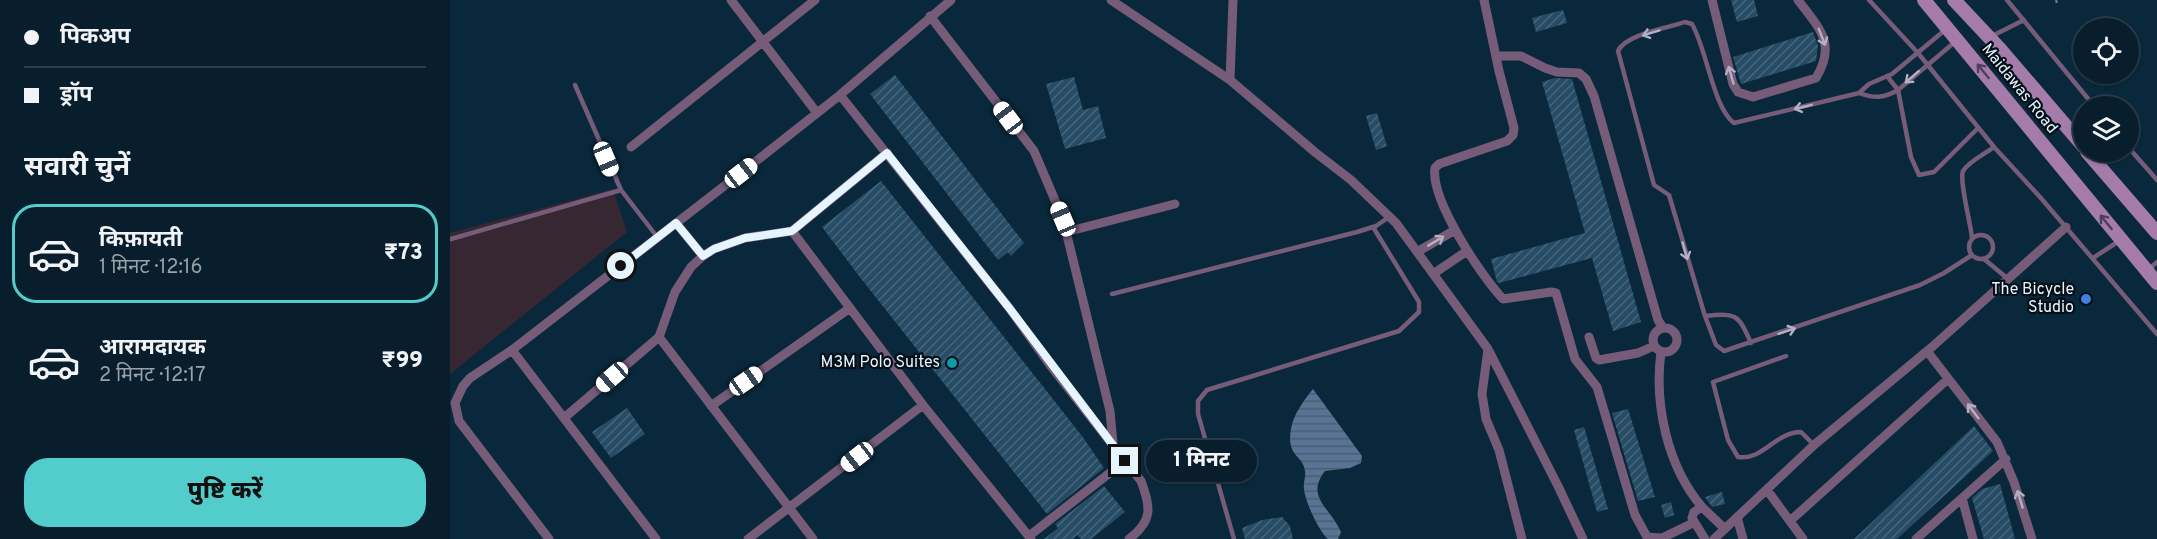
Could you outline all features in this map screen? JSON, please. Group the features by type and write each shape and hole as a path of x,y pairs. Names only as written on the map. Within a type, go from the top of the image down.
{"street":[{"path":"731,0 817,113"},
{"path":"631,147 815,0"},
{"path":"549,539 459,421 455,403 463,386 470,378 512,350 817,113 951,0"},
{"path":"1111,0 1230,80 1351,180 1389,217 1488,349 1583,539"},
{"path":"1230,80 1233,0"},
{"path":"1484,0 1514,128 1513,135 1507,141 1439,164 1434,174 1442,203 1482,275 1503,299 1556,293 1575,358 1597,387 1635,515 1647,537 1662,538 1693,523"},
{"path":"1712,0 1733,84 1738,92 1753,98 1816,78 1820,71 1825,59 1826,44 1823,34 1798,0"},
{"name":"Maidawas Road","path":"1924,0 2121,240 2152,266 2157,283"},
{"name":"Maidawas Road","path":"1954,0 2073,134"},
{"path":"930,16 1034,151 1063,219 1110,411 1113,445"},
{"path":"1497,56 1521,56 1545,68 1557,72 1579,74 1586,79 1594,96 1658,320 1663,328 1674,332 1677,339 1672,350 1658,349 1599,360 1596,358 1589,337"},
{"path":"840,94 1010,309 1050,365 1141,482 1149,510 1144,524 1129,539"},
{"path":"564,418 659,337 675,292 691,267 703,256 714,249 745,238 792,231 887,153"},
{"path":"2096,162 2157,233"},
{"path":"1066,232 1175,204"},
{"path":"676,223 703,256"},
{"path":"1714,539 1814,445 1927,351 2066,227"},
{"path":"1417,252 1455,230"},
{"path":"792,231 923,405 1030,538 1125,461"},
{"path":"1433,274 1467,250"},
{"path":"711,406 850,308"},
{"path":"1663,328 1654,335 1653,343 1658,349 1661,412 1678,469 1691,495 1725,529"},
{"path":"659,337 813,539"},
{"path":"1488,349 1482,394 1486,419 1499,450 1522,539"},
{"path":"512,350 656,539"},
{"path":"1927,351 1996,442 2006,459 2032,539"},
{"path":"1790,521 1948,379"},
{"path":"748,539 923,405"},
{"path":"1916,539 2006,459"},
{"path":"1767,490 1803,539"},
{"path":"1962,498 1973,539"},
{"path":"1702,507 1694,512 1692,518 1705,539"},
{"path":"1737,518 1743,539"}],"lane":[{"path":"1869,0 1928,64 1994,147 2157,334"},
{"path":"2007,0 2086,96"},
{"path":"1989,37 2024,20"},
{"path":"1947,28 1887,76 1869,84 1859,93 1734,123 1727,117 1719,101 1700,38 1692,24 1685,22 1631,39 1622,44 1618,51 1654,185 1669,195 1705,316 1716,345 1724,351 1920,285 1972,255"},
{"path":"1859,93 1878,98 1898,90 1958,40"},
{"path":"1887,76 1898,90 1911,157 1919,174 1934,172 1978,128"},
{"path":"575,85 621,190 658,238"},
{"path":"1994,147 1968,166 1963,171 1961,179 1971,220 1972,238 1969,245 1972,255 1977,259 1984,259 2008,279"},
{"path":"2139,160 2157,180"},
{"path":"451,239 621,190"},
{"path":"1112,294 1373,227 1389,217"},
{"path":"1234,539 1198,414 1198,401 1207,390 1399,331 1410,322 1419,312 1419,302 1373,227"},
{"path":"1972,238 1983,235 1990,239 1992,251 1984,259"},
{"path":"2093,258 2121,240"},
{"path":"1705,316 1726,314 1735,316 1743,325 1751,343"},
{"path":"1785,356 1713,382 1728,440 1738,457 1746,458 1758,454 1791,432 1801,432 1814,445"}],"path":[{"path":"2056,0 2058,7"}],"shaded area":[{"path":"613,189 627,232 450,374 450,233"}],"water":[{"path":"1313,389 1362,456 1361,463 1350,468 1325,471 1319,480 1318,495 1341,532 1338,539 1328,539 1317,523 1305,494 1304,466 1291,445 1294,418"}],"building":[{"path":"1731,0 1754,0 1758,16 1737,22"},
{"path":"1563,10 1567,23 1536,32 1532,18"},
{"path":"1813,32 1818,46 1816,61 1741,84 1733,57"},
{"path":"895,75 1024,243 1011,256 1008,252 998,260 870,94"},
{"path":"1074,77 1083,110 1098,106 1106,138 1065,149 1046,84"},
{"path":"1555,78 1572,79 1641,322 1613,331 1592,258 1499,283 1491,259 1585,233 1542,82"},
{"path":"1377,113 1387,146 1376,150 1366,116"},
{"path":"881,181 1082,436 1104,468 1047,514 822,227"},
{"path":"627,408 645,434 611,458 592,432"},
{"path":"1628,409 1655,497 1638,501 1612,413"},
{"path":"1974,426 1993,451 1897,539 1854,539"},
{"path":"1584,427 1608,509 1597,512 1574,430"},
{"path":"2000,484 2015,539 1984,539 1972,498 1982,489"},
{"path":"1104,486 1125,512 1091,539 1081,539 1077,535 1073,539 1044,539 1058,528 1055,524"},
{"path":"1722,492 1725,504 1712,507 1705,497"},
{"path":"1671,502 1674,515 1665,518 1661,505"},
{"path":"1282,517 1290,526 1293,539 1245,539 1242,528 1262,520"}],"place":[{"name":"The Bicycle Studio","path":"2086,299"},
{"name":"M3M Polo Suites","path":"952,363"}],"route":[{"path":"621,266 676,223 703,256 714,249 745,238 792,231 887,153 1010,309 1050,365 1125,461"}]}
